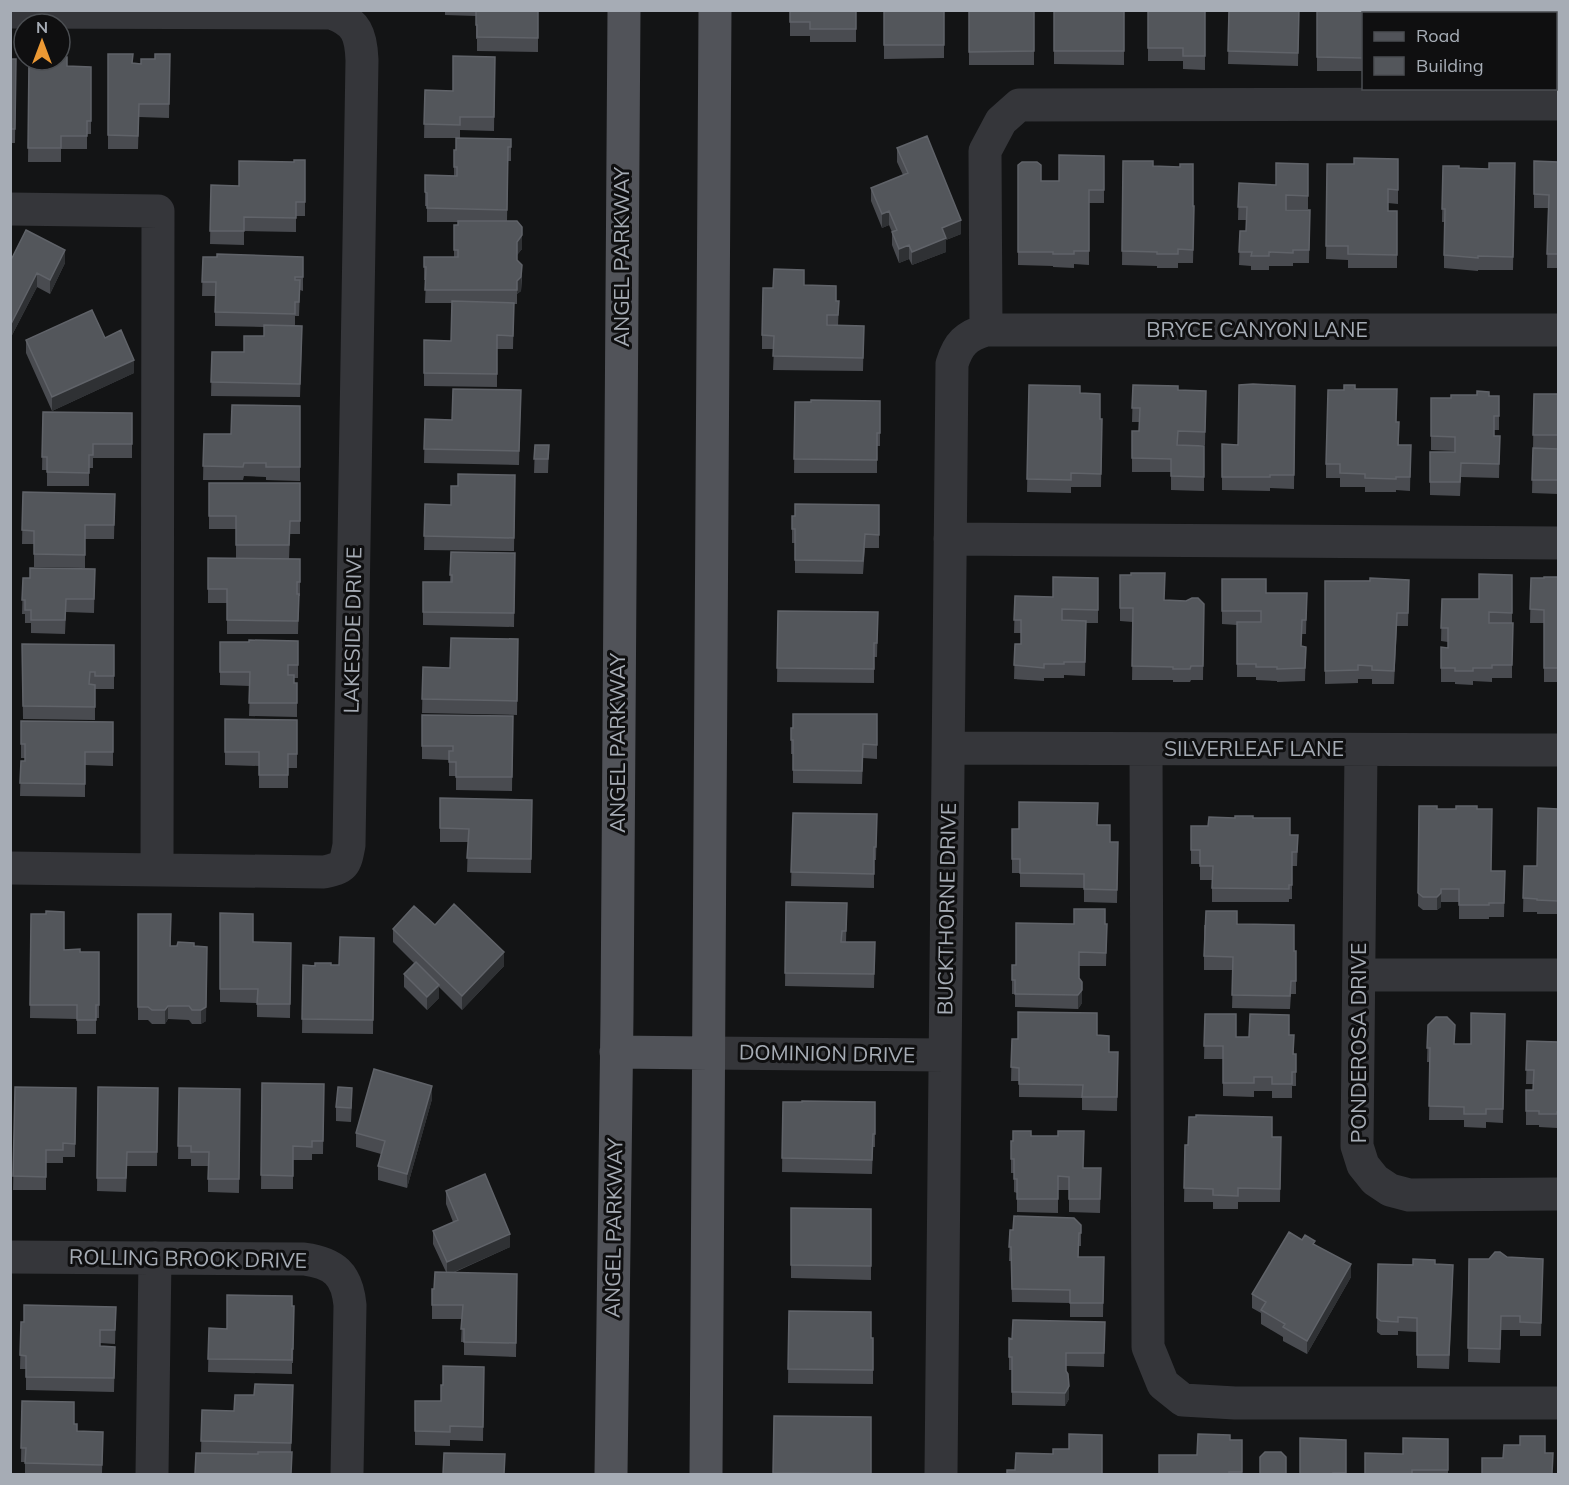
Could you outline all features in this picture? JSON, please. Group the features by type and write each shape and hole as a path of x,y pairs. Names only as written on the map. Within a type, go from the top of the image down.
{"main road":[{"name":"ANGEL PARKWAY","path":"611,1474 624,10"},
{"path":"706,1474 715,10"},
{"path":"616,1052 708,1053"}],"street":[{"path":"10,12 342,14"},
{"name":"LAKESIDE DRIVE","path":"10,868 324,872 338,869 346,862 350,845 363,60 360,38 352,24 342,14"},
{"name":"BUCKTHORNE DRIVE","path":"941,1474 952,364 956,352 973,338 985,151 1001,121 1019,105 1558,104"},
{"path":"10,209 158,211 158,870"},
{"name":"BRYCE CANYON LANE","path":"973,338 1558,330"},
{"path":"950,539 1558,543"},
{"name":"SILVERLEAF LANE","path":"949,748 1558,750"},
{"path":"1146,748 1148,1347 1163,1384 1183,1400 1234,1403 1558,1403"},
{"name":"PONDEROSA DRIVE","path":"1361,750 1357,1146 1363,1165 1375,1180 1390,1191 1409,1196 1558,1194"},
{"path":"1359,975 1558,975"},
{"name":"DOMINION DRIVE","path":"708,1053 945,1055"},
{"name":"ROLLING BROOK DRIVE","path":"10,1257 304,1259 318,1261 332,1267 342,1278 349,1291 347,1474"},
{"path":"152,1474 155,1258"}],"building":[{"path":"476,10 538,10 538,38 477,37"},
{"path":"790,10 856,10 856,29 810,29 810,22 790,22"},
{"path":"884,10 944,10 944,45 884,45"},
{"path":"969,10 1034,10 1034,51 969,52"},
{"path":"1054,10 1124,10 1124,51 1054,51"},
{"path":"1148,10 1205,10 1205,56 1183,56 1183,48 1148,48"},
{"path":"1229,10 1299,10 1298,53 1228,51"},
{"path":"1317,10 1386,10 1386,12 1362,12 1362,58 1317,57"},
{"path":"1401,10 1476,10 1476,12 1401,12"},
{"path":"1487,10 1558,10 1558,53 1557,12 1487,12"},
{"path":"108,54 133,54 132,63 141,64 141,59 155,59 155,54 170,54 169,104 139,104 138,136 108,135"},
{"path":"453,56 495,57 494,117 460,117 460,125 424,124 425,90 453,91"},
{"path":"10,59 12,59 12,72 16,72 15,129 10,129"},
{"path":"72,66 91,67 91,121 87,121 87,136 61,136 61,148 28,148 29,72 72,72"},
{"path":"927,136 961,220 942,228 946,238 912,252 909,245 899,249 892,232 897,230 889,211 882,214 871,188 908,173 897,148"},
{"path":"456,138 511,139 511,147 508,147 507,210 427,208 425,175 457,176 457,167 454,167"},
{"path":"1059,155 1104,156 1104,190 1089,190 1089,251 1074,251 1074,254 1018,252 1018,165 1022,162 1037,162 1041,165 1041,181 1059,181"},
{"path":"1354,158 1398,159 1398,190 1388,189 1388,211 1397,211 1397,255 1348,254 1348,246 1326,246 1327,164 1354,164"},
{"path":"294,160 305,160 305,202 296,202 296,218 244,217 244,231 210,231 211,185 239,186 239,161 294,162"},
{"path":"1123,161 1153,161 1153,166 1180,167 1180,164 1193,164 1193,250 1178,249 1178,254 1122,251"},
{"path":"1534,161 1558,162 1558,254 1547,254 1549,195 1534,194"},
{"path":"1276,163 1308,164 1308,196 1286,195 1286,210 1310,210 1309,250 1293,250 1293,253 1269,252 1269,256 1251,256 1252,252 1239,252 1240,231 1246,231 1247,207 1238,207 1239,183 1276,185"},
{"path":"1489,163 1515,163 1513,257 1478,256 1478,258 1444,255 1443,166 1489,169"},
{"path":"458,221 517,221 522,227 522,235 517,242 517,260 522,265 517,290 425,290 424,257 458,257 458,250 454,250 454,225 458,225"},
{"path":"26,230 65,250 50,280 37,273 11,324 10,258"},
{"path":"217,254 303,257 303,277 295,277 295,280 300,280 299,302 295,302 295,314 215,312 216,282 202,282 203,257 217,257"},
{"path":"774,269 804,270 804,285 836,286 836,301 839,301 838,315 827,315 827,325 864,326 863,358 773,356 774,336 762,335 763,288 773,288"},
{"path":"452,301 514,303 513,336 497,335 497,374 424,373 424,340 451,341"},
{"path":"92,310 105,338 121,330 134,360 52,397 26,340"},
{"path":"264,325 302,326 300,384 211,382 212,352 244,352 244,336 264,336"},
{"path":"1029,385 1080,386 1080,393 1100,394 1101,474 1071,473 1071,480 1027,479"},
{"path":"1133,385 1178,386 1178,390 1206,391 1205,432 1178,431 1177,445 1204,446 1204,477 1171,476 1171,459 1132,458 1132,431 1139,431 1140,408 1132,408"},
{"path":"1239,385 1295,386 1294,475 1222,477 1222,444 1238,445"},
{"path":"1344,385 1355,385 1355,389 1397,389 1398,445 1411,445 1410,477 1365,478 1365,474 1340,473 1340,464 1326,464 1328,390 1344,390"},
{"path":"453,389 521,390 519,451 424,449 425,419 452,420"},
{"path":"1477,391 1489,392 1489,396 1499,396 1499,416 1494,416 1494,436 1500,436 1499,464 1461,463 1460,482 1430,482 1430,452 1455,452 1455,437 1431,436 1431,398 1477,395"},
{"path":"1534,394 1558,394 1558,435 1533,435"},
{"path":"811,400 880,401 877,460 794,459 795,402 811,402"},
{"path":"232,405 300,406 300,467 266,467 266,463 244,463 243,467 203,466 204,434 231,434"},
{"path":"43,412 132,413 132,444 93,444 93,455 89,455 89,473 47,472 47,457 42,457"},
{"path":"535,445 549,445 548,459 534,459"},
{"path":"1533,448 1558,449 1558,480 1532,480"},
{"path":"458,474 515,475 514,538 424,536 425,504 451,505 451,486 458,486"},
{"path":"209,483 300,483 300,521 290,521 289,545 236,545 236,516 209,516"},
{"path":"23,492 115,494 114,525 85,525 85,555 34,554 34,531 22,530"},
{"path":"795,504 879,505 879,535 865,534 863,561 795,560 795,529 792,529 792,516 795,516"},
{"path":"451,552 515,553 514,613 423,612 423,582 452,582"},
{"path":"208,558 300,559 300,582 297,582 298,621 227,620 227,589 208,589"},
{"path":"30,568 95,569 94,599 66,599 65,620 31,620 31,610 25,610 25,600 22,600 23,578 30,578"},
{"path":"1131,573 1165,573 1164,600 1186,601 1198,598 1204,604 1203,666 1173,669 1173,667 1132,666 1133,608 1120,608 1120,575 1131,575"},
{"path":"1479,574 1512,575 1512,613 1489,612 1489,623 1513,623 1512,665 1492,665 1492,668 1473,668 1473,671 1441,668 1441,647 1448,648 1448,628 1441,628 1442,599 1479,599"},
{"path":"1053,577 1098,578 1098,610 1062,609 1062,620 1086,621 1085,662 1044,664 1044,668 1014,665 1015,644 1021,644 1021,620 1014,620 1015,596 1053,597"},
{"path":"1558,577 1558,668 1544,668 1544,610 1530,609 1531,578"},
{"path":"1370,578 1409,580 1408,613 1397,613 1394,671 1372,670 1372,666 1358,665 1358,670 1325,671 1325,581 1370,581"},
{"path":"1222,579 1266,579 1266,593 1307,593 1306,620 1302,620 1301,646 1306,647 1305,668 1277,669 1277,667 1256,667 1256,664 1237,664 1237,622 1261,622 1261,611 1222,611"},
{"path":"778,611 878,612 877,643 874,643 874,669 777,668"},
{"path":"451,638 518,639 517,701 422,699 423,667 450,668"},
{"path":"249,640 298,641 298,665 288,665 288,675 294,675 294,683 297,683 297,703 249,703 250,672 220,672 220,642 249,642"},
{"path":"22,644 114,645 114,676 95,676 95,672 90,672 89,684 95,685 95,707 23,706"},
{"path":"793,714 877,714 877,745 863,744 862,771 793,770 791,728 793,728"},
{"path":"422,715 513,716 512,777 456,777 456,762 449,762 449,751 453,751 453,746 422,746"},
{"path":"225,719 297,720 297,754 288,754 288,775 259,775 259,752 225,752"},
{"path":"21,721 113,722 113,752 85,752 85,784 20,783 21,761 25,761 25,744 21,744"},
{"path":"440,798 532,800 531,859 467,858 469,829 440,828"},
{"path":"1019,802 1098,803 1097,825 1110,825 1110,842 1118,842 1117,890 1084,889 1084,874 1020,873 1020,859 1012,859 1012,829 1019,829"},
{"path":"1419,806 1456,809 1456,806 1477,806 1477,809 1492,809 1491,871 1505,871 1504,903 1459,905 1459,889 1441,889 1437,897 1423,897 1418,893"},
{"path":"1538,808 1558,809 1558,901 1523,898 1524,866 1537,866"},
{"path":"793,813 877,814 874,874 791,872"},
{"path":"1235,816 1290,818 1290,835 1298,835 1297,852 1292,852 1292,885 1289,885 1289,889 1212,888 1213,866 1200,866 1200,850 1191,850 1191,826 1208,826 1209,817 1235,818"},
{"path":"786,902 847,903 846,931 842,931 841,942 875,942 874,974 785,973"},
{"path":"454,904 504,952 462,996 393,929 414,906 435,925"},
{"path":"1074,909 1105,909 1105,924 1107,924 1106,953 1079,952 1079,978 1082,982 1082,990 1078,995 1015,994 1012,965 1016,965 1016,923 1074,924"},
{"path":"46,911 64,912 64,950 80,949 80,952 99,952 99,1005 96,1005 96,1020 77,1020 77,1005 30,1005 31,914 46,914"},
{"path":"1206,911 1237,911 1237,924 1294,925 1296,981 1291,981 1290,996 1232,995 1233,957 1204,956"},
{"path":"220,913 253,914 253,942 291,943 290,1004 257,1004 258,989 220,989"},
{"path":"138,914 171,914 170,946 177,946 178,942 207,947 206,1007 201,1010 192,1010 189,1006 168,1006 165,1010 152,1010 148,1007 138,1007"},
{"path":"340,937 374,938 373,1020 302,1019 303,965 315,966 315,963 331,963 331,965 339,965"},
{"path":"416,962 439,985 427,997 404,974"},
{"path":"1018,1012 1097,1013 1097,1035 1109,1036 1109,1052 1118,1052 1117,1097 1082,1097 1083,1085 1019,1084 1019,1068 1011,1067 1012,1039 1018,1039"},
{"path":"1471,1013 1505,1014 1503,1109 1486,1109 1486,1114 1464,1114 1464,1107 1429,1106 1428,1025 1436,1017 1447,1017 1455,1025 1454,1044 1471,1044"},
{"path":"1205,1014 1236,1014 1236,1037 1249,1037 1250,1014 1289,1015 1289,1035 1294,1035 1293,1054 1296,1054 1296,1072 1292,1072 1292,1084 1272,1084 1272,1077 1254,1077 1254,1083 1223,1083 1223,1046 1204,1046"},
{"path":"1527,1041 1558,1042 1557,1114 1526,1111 1526,1090 1533,1090 1534,1070 1526,1070"},
{"path":"374,1069 432,1086 407,1174 378,1166 385,1141 356,1133"},
{"path":"262,1083 324,1084 323,1141 312,1141 312,1147 293,1146 293,1176 261,1175"},
{"path":"15,1087 76,1088 75,1144 63,1143 63,1150 46,1150 46,1177 13,1176"},
{"path":"98,1087 158,1088 157,1152 127,1152 126,1178 97,1178"},
{"path":"338,1087 352,1088 351,1108 336,1107"},
{"path":"179,1088 240,1089 239,1179 208,1179 209,1152 191,1152 191,1146 178,1146"},
{"path":"783,1102 875,1102 872,1160 782,1158"},
{"path":"1196,1115 1272,1117 1272,1137 1281,1137 1280,1189 1238,1188 1238,1196 1213,1195 1213,1189 1184,1188 1185,1145 1188,1145 1189,1117 1196,1117"},
{"path":"1013,1131 1031,1131 1031,1136 1058,1136 1058,1131 1084,1131 1083,1168 1101,1168 1100,1199 1069,1199 1069,1177 1058,1176 1058,1199 1017,1199 1014,1159 1011,1159"},
{"path":"485,1174 510,1234 447,1262 433,1231 458,1220 446,1191"},
{"path":"791,1208 871,1209 871,1266 791,1265"},
{"path":"1014,1216 1074,1218 1081,1225 1078,1257 1104,1257 1103,1303 1070,1303 1070,1290 1012,1289 1011,1247 1009,1247"},
{"path":"1289,1232 1302,1240 1305,1235 1315,1241 1313,1244 1351,1264 1307,1341 1283,1327 1285,1324 1261,1310 1266,1302 1252,1294"},
{"path":"1495,1252 1500,1252 1507,1257 1543,1259 1541,1323 1520,1322 1520,1316 1501,1316 1500,1349 1468,1348 1469,1259 1489,1259"},
{"path":"1413,1259 1435,1260 1435,1264 1453,1265 1449,1355 1417,1355 1417,1318 1398,1317 1398,1322 1381,1321 1377,1318 1378,1264 1413,1265"},
{"path":"435,1272 517,1274 516,1343 464,1342 464,1329 461,1329 463,1305 432,1305"},
{"path":"227,1295 292,1296 292,1306 294,1306 292,1360 208,1359 209,1328 227,1329"},
{"path":"24,1305 116,1307 115,1330 100,1330 100,1346 115,1347 114,1378 26,1377 26,1356 20,1355"},
{"path":"789,1311 871,1312 873,1370 788,1369"},
{"path":"1013,1320 1105,1322 1104,1353 1066,1353 1069,1386 1065,1393 1012,1392 1012,1357 1009,1357 1009,1338 1012,1339"},
{"path":"443,1366 484,1367 483,1427 450,1426 450,1432 415,1431 415,1401 441,1401"},
{"path":"255,1384 293,1385 291,1443 201,1441 202,1410 234,1411 235,1395 254,1395"},
{"path":"22,1401 74,1402 74,1424 77,1424 77,1431 103,1432 102,1465 25,1463 26,1448 21,1448"},
{"path":"774,1416 871,1417 871,1474 773,1473"},
{"path":"1069,1434 1102,1435 1102,1474 1007,1474 1007,1470 1015,1470 1016,1453 1053,1454 1053,1449 1069,1449"},
{"path":"1198,1434 1230,1435 1230,1440 1242,1440 1242,1472 1159,1474 1159,1455 1197,1455"},
{"path":"1520,1436 1545,1436 1545,1453 1553,1453 1552,1474 1482,1474 1482,1458 1503,1458 1504,1445 1520,1445"},
{"path":"1300,1438 1346,1440 1346,1473 1300,1474"},
{"path":"1403,1438 1448,1439 1448,1470 1412,1470 1412,1474 1365,1474 1365,1453 1403,1454"},
{"path":"258,1452 292,1452 291,1474 195,1474 196,1453 258,1454"},
{"path":"1265,1452 1281,1452 1286,1457 1286,1474 1260,1474 1260,1457"},
{"path":"444,1453 505,1454 504,1474 443,1474"}]}
